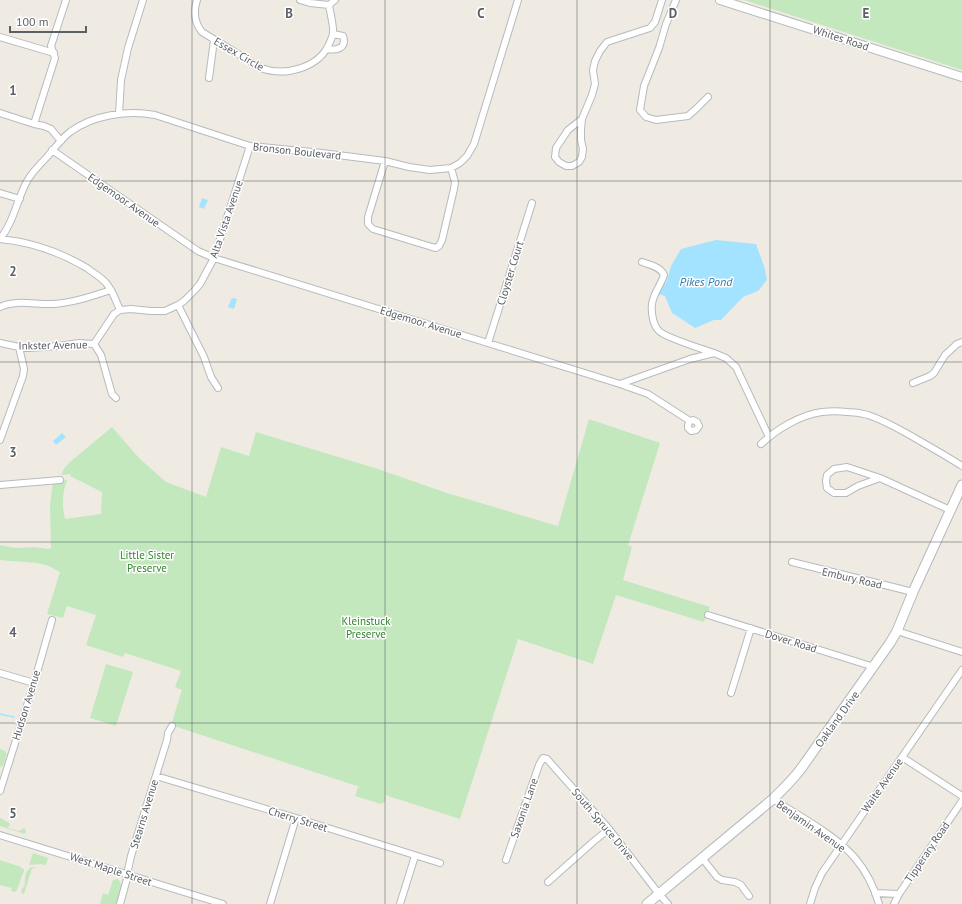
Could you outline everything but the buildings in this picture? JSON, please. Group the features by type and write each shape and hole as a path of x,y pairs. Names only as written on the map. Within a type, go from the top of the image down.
{"main road":[{"name":"Oakland Drive","path":"647,904 772,799 800,770 874,667 897,631 962,484"}],"street":[{"path":"34,124 55,58 51,46 66,0"},
{"path":"119,114 121,80 128,48 143,0"},
{"name":"Essex Circle","path":"197,0 195,16 198,28 214,40 268,71 291,71 317,59 328,49 338,49 343,46 343,36 333,34"},
{"path":"300,0 310,3 329,5 335,0"},
{"path":"385,161 368,217 368,224 373,229 436,248 442,240 454,189 455,182 451,168 460,164 464,160 474,144 518,0"},
{"path":"582,119 568,130 556,148 555,157 559,162 566,166 572,166 579,162 582,157 582,119 595,84 593,70 595,61 600,51 608,42 650,28 655,22 662,0"},
{"path":"676,0 644,86 640,110 646,117 656,120 688,116 708,97"},
{"name":"Whites Road","path":"720,0 962,77"},
{"path":"328,49 333,34 329,5"},
{"path":"0,37 54,53"},
{"path":"209,78 214,40"},
{"path":"0,113 51,129 61,141"},
{"name":"Bronson Boulevard","path":"0,239 9,226 29,177 52,150 69,133 79,126 96,119 119,114 155,115 250,146 385,161 430,170 451,168"},
{"name":"Alta Vista Avenue","path":"178,305 184,301 200,284 214,258 250,146"},
{"name":"Edgemoor Avenue","path":"52,150 198,251 214,258 620,384 648,394 690,422"},
{"path":"0,193 20,199"},
{"name":"Cloyster Court","path":"488,343 532,203"},
{"path":"0,239 35,245 68,258 106,282 120,310"},
{"path":"642,262 659,269 662,271 664,276 652,304 653,317 656,326 666,335 726,358 736,367 769,437"},
{"path":"0,307 15,303 53,304 71,302 111,290"},
{"path":"94,344 114,314 120,310 165,310 178,305 204,357 211,377 218,388"},
{"path":"913,383 934,374 945,355 957,344 962,342"},
{"name":"Inkster Avenue","path":"0,343 29,348 79,343 94,344 101,354 112,394 116,398"},
{"path":"0,440 24,369 19,347"},
{"path":"620,384 690,359 714,353"},
{"path":"761,444 794,421 810,415 836,411 858,413 880,420 905,432 962,466"},
{"path":"880,478 846,492 834,493 827,488 826,481 827,475 834,469 847,467 880,478 950,510"},
{"path":"0,485 60,480"},
{"name":"Embury Road","path":"792,562 913,592"},
{"name":"Dover Road","path":"708,615 874,667"},
{"name":"Hudson Avenue","path":"0,791 52,620"},
{"path":"732,693 752,628"},
{"path":"897,631 962,652"},
{"name":"Waite Avenue","path":"810,904 822,873 962,670"},
{"path":"0,673 34,683"},
{"name":"Stearns Avenue","path":"120,904 128,875 131,856 168,733 172,726"},
{"path":"902,757 962,796"},
{"name":"South Spruce Drive","path":"543,758 547,759 609,829 668,904"},
{"name":"Saxonia Lane","path":"506,860 539,765 543,758"},
{"name":"Cherry Street","path":"156,776 440,863"},
{"name":"Benjamin Avenue","path":"772,799 818,828 841,845 855,858 862,868 879,904"},
{"name":"Tipperary Road","path":"894,904 898,894 962,800"},
{"path":"270,904 296,818"},
{"path":"548,882 609,829"},
{"name":"West Maple Street","path":"0,835 223,904"},
{"path":"400,904 415,856"},
{"path":"702,858 717,878 735,882 740,885 749,896"},
{"path":"875,893 898,894"}],"green space":[{"path":"744,0 962,0 962,70"},
{"name":"Kleinstuck Preserve","path":"589,419 660,443 628,545 632,547 623,580 710,607 704,622 616,595 593,664 518,639 460,819 385,795 385,802 381,804 355,796 358,787 363,788 171,725 182,690 175,687 181,671 125,653 123,657 86,645 96,615 67,606 63,618 47,614 60,572 49,566 32,562 0,560 0,545 16,548 51,548 50,506 53,481 67,480 63,500 65,519 101,514 102,492 70,476 71,474 61,475 65,467 70,462 112,427 139,458 166,482 206,497 221,447 249,456 256,432 378,469 447,493 558,526"},
{"path":"106,664 133,672 116,726 90,718"},
{"path":"0,749 5,751 7,754 3,766 0,768"},
{"path":"0,818 10,824 8,828 19,831 24,828 26,830 25,834 0,826"},
{"path":"33,853 48,858 46,865 29,865"},
{"path":"0,860 24,869 16,892 11,891 12,888 0,885"},
{"path":"35,867 35,869 32,868 24,894 21,893 22,888 25,885 27,872 30,868"},
{"path":"118,879 122,888 117,904 100,904 103,893 108,895 113,880"}],"water":[{"path":"202,198 208,200 204,209 199,207"},
{"name":"Pikes Pond","path":"716,240 756,244 765,269 767,280 758,291 743,297 721,320 714,320 695,328 672,313 665,296 658,294 667,281 671,266 681,249"},
{"path":"232,298 237,299 234,309 228,307"},
{"path":"62,433 66,437 56,445 53,441"}],"waterway":[{"path":"0,714 14,717"}],"park label":[{"name":"Little Sister Preserve","path":"147,561"}]}
